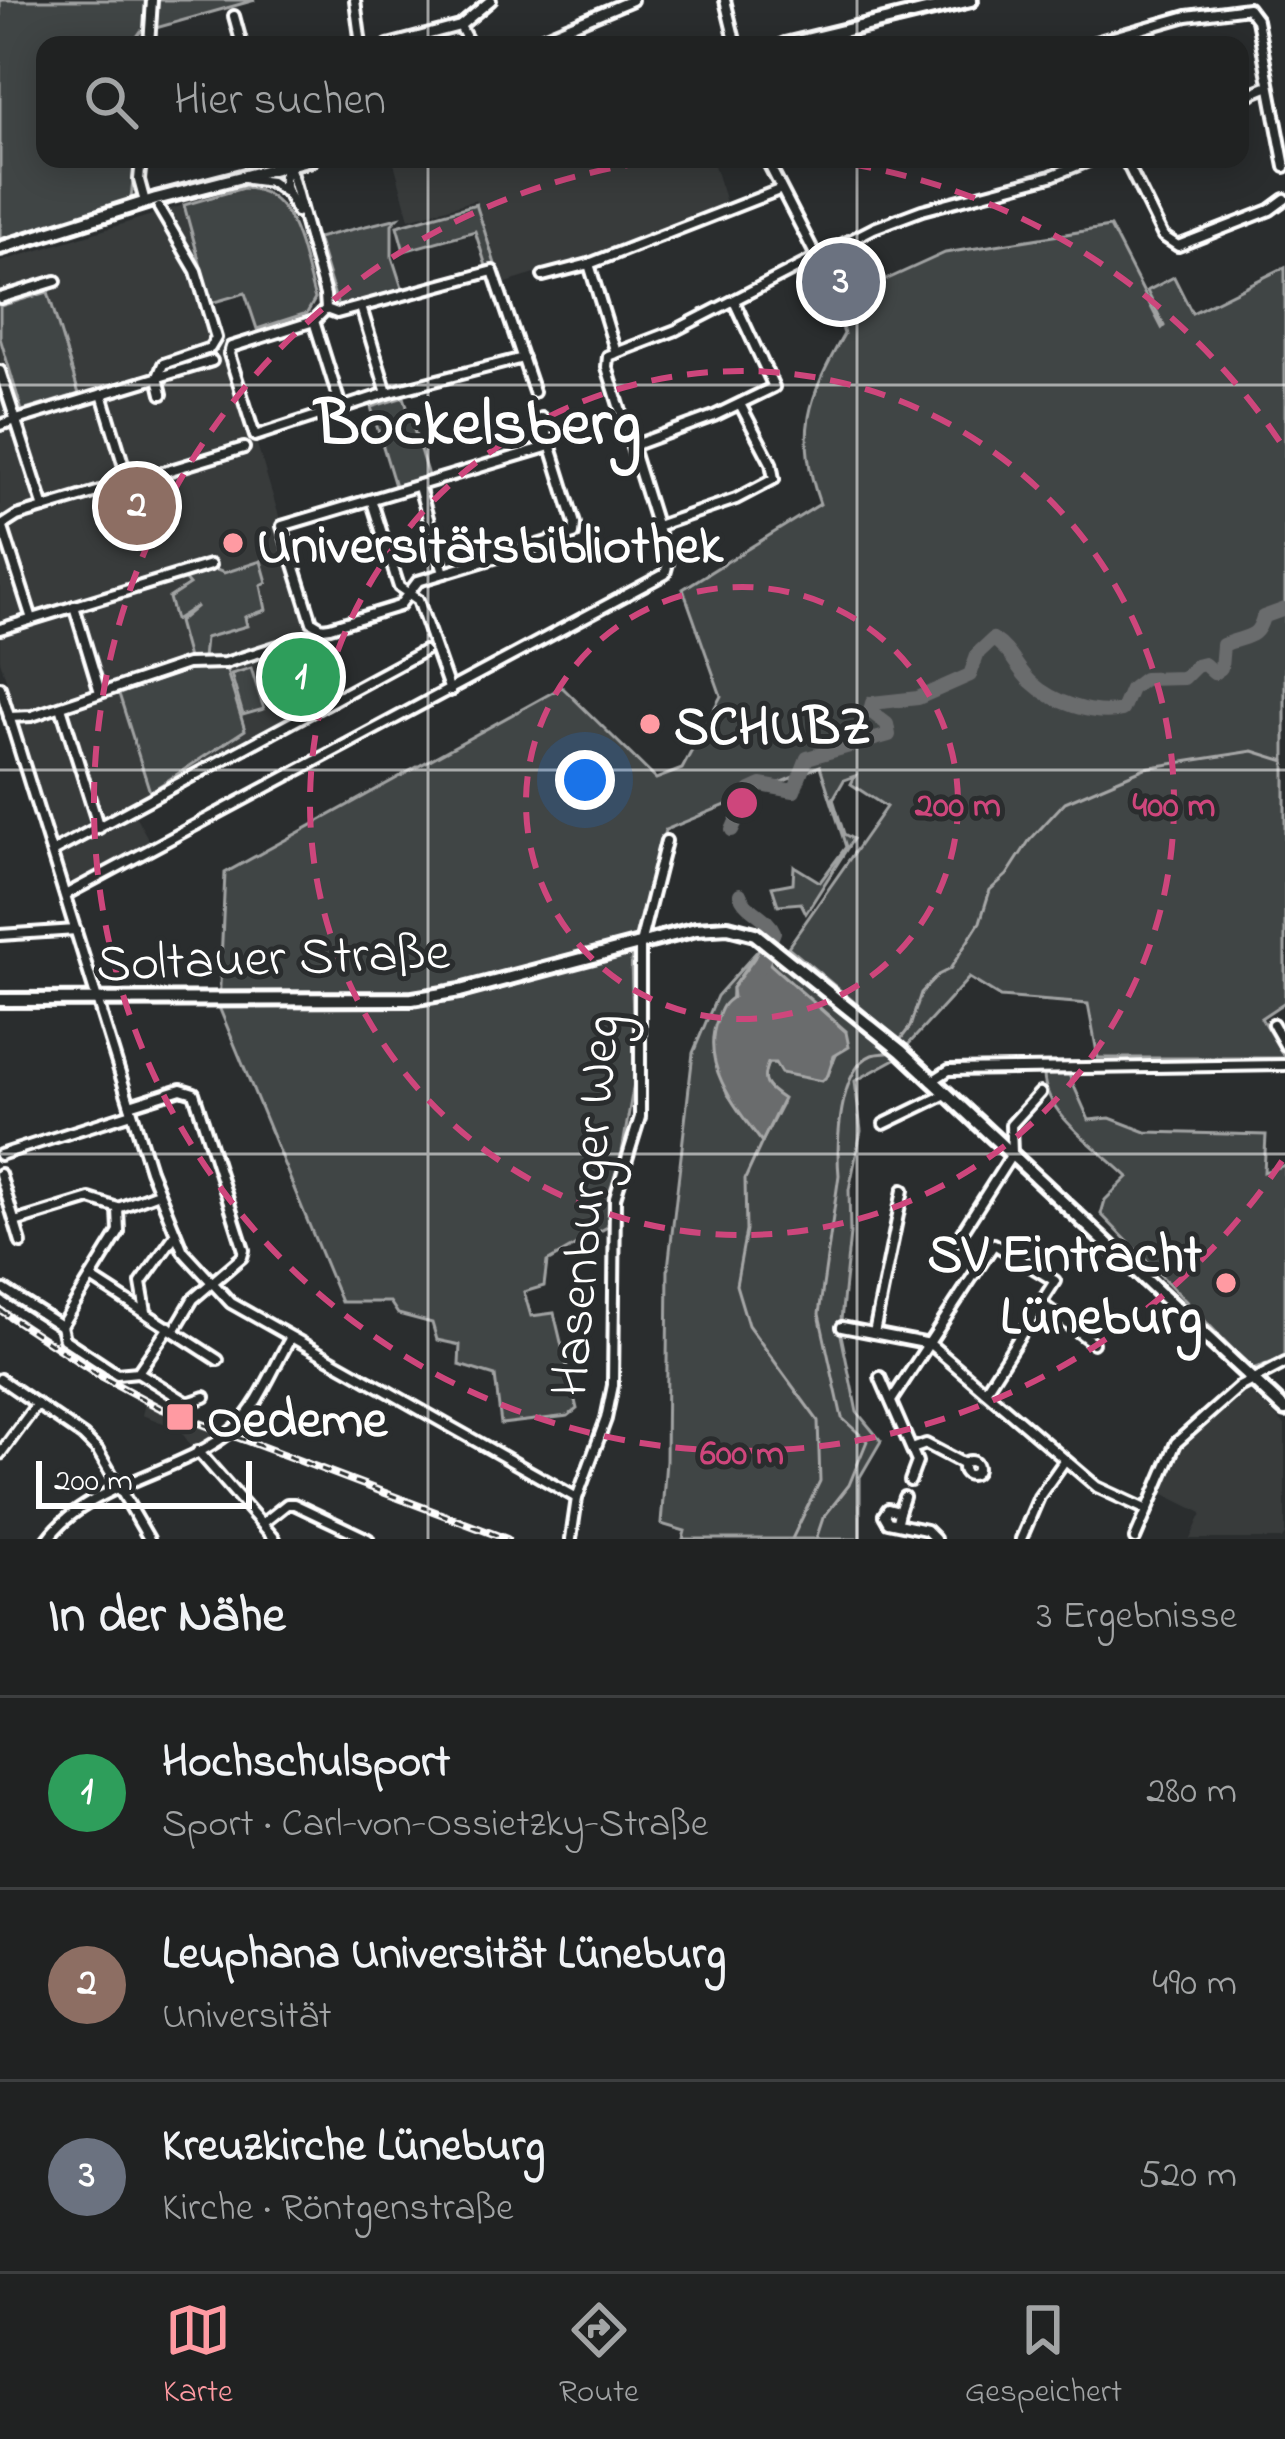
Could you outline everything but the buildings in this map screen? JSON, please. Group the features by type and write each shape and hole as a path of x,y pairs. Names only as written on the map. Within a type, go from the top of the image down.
{"street":[{"path":"149,36 152,0"},
{"path":"355,0 360,36"},
{"path":"424,36 460,26 491,0"},
{"path":"546,36 632,0"},
{"path":"725,0 734,36"},
{"path":"822,36 971,0"},
{"path":"1121,36 1241,6 1251,10 1257,20 1285,167"},
{"path":"234,16 240,36"},
{"path":"460,26 465,36"},
{"path":"1249,94 1269,86"},
{"path":"141,168 145,202"},
{"path":"0,248 274,168"},
{"path":"287,168 282,176 303,224"},
{"path":"162,394 158,377 168,361 214,344 231,347 314,321 326,309 290,168"},
{"path":"770,168 816,256"},
{"path":"65,895 450,691 668,569 606,361 616,353 676,330 816,256 914,213 1072,168"},
{"path":"1129,168 1163,236 1178,246 1270,210 1285,199"},
{"path":"235,178 272,182 288,194"},
{"path":"543,276 589,264 779,190"},
{"path":"159,208 196,271 215,332 214,344"},
{"path":"589,264 616,353"},
{"path":"326,309 337,314 494,271 534,392"},
{"path":"0,298 56,281"},
{"path":"632,446 740,404 775,385 734,301"},
{"path":"361,307 387,393"},
{"path":"314,321 341,407"},
{"path":"231,347 229,354 255,436 387,393 523,358"},
{"path":"0,425 212,361"},
{"path":"0,370 44,508"},
{"path":"102,394 129,483"},
{"path":"657,526 736,500 774,479 771,463 740,404"},
{"path":"542,418 575,524 574,534 418,581 399,606 330,627 312,622 282,526 550,446"},
{"path":"32,619 1,526 17,516 244,448"},
{"path":"419,487 444,573"},
{"path":"372,501 399,586 418,600 450,691"},
{"path":"0,629 210,565"},
{"path":"74,606 100,692"},
{"path":"10,717 32,716 187,664 225,664 304,638"},
{"path":"52,851 424,651"},
{"path":"0,687 158,1193 193,1265 248,1316 577,1498"},
{"path":"62,707 99,827"},
{"name":"Hasenburger Weg","path":"571,1539 577,1498 606,1419 613,1385 615,1198 636,1137 641,1097 640,944 666,841"},
{"name":"Soltauer Straße","path":"0,1000 412,999 712,926 741,929 770,945 932,1081"},
{"path":"0,935 76,930"},
{"path":"1273,1024 1285,1045"},
{"path":"1285,1065 949,1070 932,1081 1285,1410"},
{"path":"0,1155 181,1089 194,1093 244,1250 193,1300 138,1372"},
{"path":"884,1124 946,1094"},
{"path":"957,1240 1012,1154 1011,1124 1040,1094"},
{"path":"0,1174 21,1243"},
{"path":"874,1333 903,1190"},
{"path":"15,1222 89,1199 118,1208 158,1193"},
{"path":"61,1327 119,1232 118,1208"},
{"path":"147,1313 141,1283 175,1235"},
{"path":"891,1401 994,1244 1055,1281 985,1391"},
{"path":"91,1278 218,1360"},
{"path":"5,1290 61,1327 64,1339 117,1374 138,1372 188,1403 205,1397"},
{"path":"1042,1304 1094,1343"},
{"path":"842,1327 930,1344 1097,1487 1147,1510"},
{"path":"49,1539 68,1516 226,1434 246,1415 290,1339"},
{"path":"1135,1539 1176,1443 1250,1379 1285,1363"},
{"path":"880,1377 916,1462 910,1481"},
{"path":"0,1379 98,1451 149,1539"},
{"path":"0,1454 37,1404"},
{"path":"912,1449 926,1444 964,1464"},
{"path":"198,1451 275,1539"},
{"path":"1022,1539 1039,1497 1065,1460"},
{"path":"904,1497 898,1516 935,1539"},
{"path":"262,1523 294,1504 368,1539"}],"shaded area":[{"path":"0,0 149,0 146,31 137,36 36,36 36,168 134,168 131,199 0,241"},
{"path":"158,0 255,0 156,28"},
{"path":"395,168 715,168 727,205 612,250 503,284 476,200 409,219"},
{"path":"243,188 261,191 286,213 301,246 315,299 307,313 257,329 245,293 211,303 184,205"},
{"path":"476,204 495,264 486,266 475,231 404,251 397,226"},
{"path":"184,205 337,706 135,815 150,842 76,883 68,879 0,660 0,262"},
{"path":"398,218 392,224 392,257 403,291 338,307 317,238"},
{"path":"1110,227 1162,328 1147,291 1174,277 1192,313 1285,267 1285,1002 1261,1018 1285,1058 1098,1058 1088,1004 1000,997 969,978 907,1046 788,947 886,807 851,784 855,776 844,780 833,799 844,834 853,839 806,913 801,903 778,905 772,887 793,883 794,866 820,882 846,847 820,766 665,830 631,961 635,1077 610,1195 609,1226 547,1262 544,1286 524,1292 531,1316 554,1313 577,1409 568,1416 501,1424 495,1376 459,1365 460,1345 437,1340 432,1323 398,1314 390,1302 341,1302 219,1007 225,873 562,687 656,779 682,769 721,696 683,589 820,504 807,436 814,397 844,334 835,303 945,253"},
{"path":"48,292 79,394 22,411 0,338 0,306"},
{"path":"404,397 428,476 395,486 371,407"},
{"path":"261,561 267,582 261,585 266,610 245,617 247,626 205,638 203,659 189,662 178,622 197,606 175,620 169,598 189,585 184,579 212,568 224,573"},
{"path":"225,665 245,730 150,792 119,694 195,667"},
{"path":"251,668 264,709 243,715 231,674"},
{"path":"760,948 732,988 727,1093 762,1142 781,1105 762,1078 768,1063 775,1063 781,1073 828,1075 846,1031 770,964 768,955 897,1058 855,1081 861,1131 849,1190 850,1234 840,1330 857,1412 881,1441 860,1477 860,1539 683,1539 685,1531 661,1524 668,1268 693,1053 717,996"},
{"path":"761,949 770,964 846,1032 849,1047 834,1056 822,1081 781,1073 775,1063 768,1063 766,1084 783,1099 762,1142 723,1085 713,1053 721,1010"},
{"name":"SV Eintracht Lüneburg","path":"1044,1075 1069,1075 1089,1120 1110,1118 1146,1132 1266,1135 1264,1172 1285,1165 1285,1358 1252,1369 1101,1214 1105,1200 1128,1177 1064,1118 1047,1090"},
{"path":"0,1307 98,1371 161,1405 514,1539 500,1539 217,1433 192,1447 179,1429 142,1415 145,1403 0,1314"},
{"path":"1242,1391 1249,1391 1285,1425 1285,1534 1282,1539 1190,1539 1202,1513 1160,1492 1183,1442"}],"waterway":[{"path":"732,830 750,790 761,785 794,791 807,758 889,735 887,724 870,711 872,703 918,698 970,675 978,653 993,639 1050,696 1111,712 1122,710 1131,689 1144,679 1184,678 1204,664 1214,673 1221,668 1223,645 1254,633 1263,617 1285,609"},
{"path":"897,1044 910,1027 921,993 950,969 980,922 990,890 1065,802 1145,768 1253,751 1285,761"},
{"path":"740,894 774,932 760,967"},
{"path":"816,1539 823,1518 849,1485 867,1441 842,1418 819,1314 839,1175 842,1109 852,1075 861,1063 872,1055 891,1052"},
{"path":"762,1142 745,1179 746,1231 736,1285 748,1325 818,1421 820,1481 792,1539"}],"railway":[{"path":"0,1310 97,1374 160,1408 507,1539"}],"place":[{"name":"Kreuzkirche Lüneburg","path":"841,282"},
{"name":"Leuphana Universität Lüneburg","path":"137,506"},
{"name":"Universitätsbibliothek","path":"233,543"},
{"name":"Hochschulsport","path":"301,677"},
{"name":"SCHUBZ","path":"650,724"},
{"name":"SV Eintracht Lüneburg","path":"1226,1283"},
{"name":"Oedeme","path":"180,1417"}],"district":[{"name":"Bockelsberg","path":"478,420"}]}
